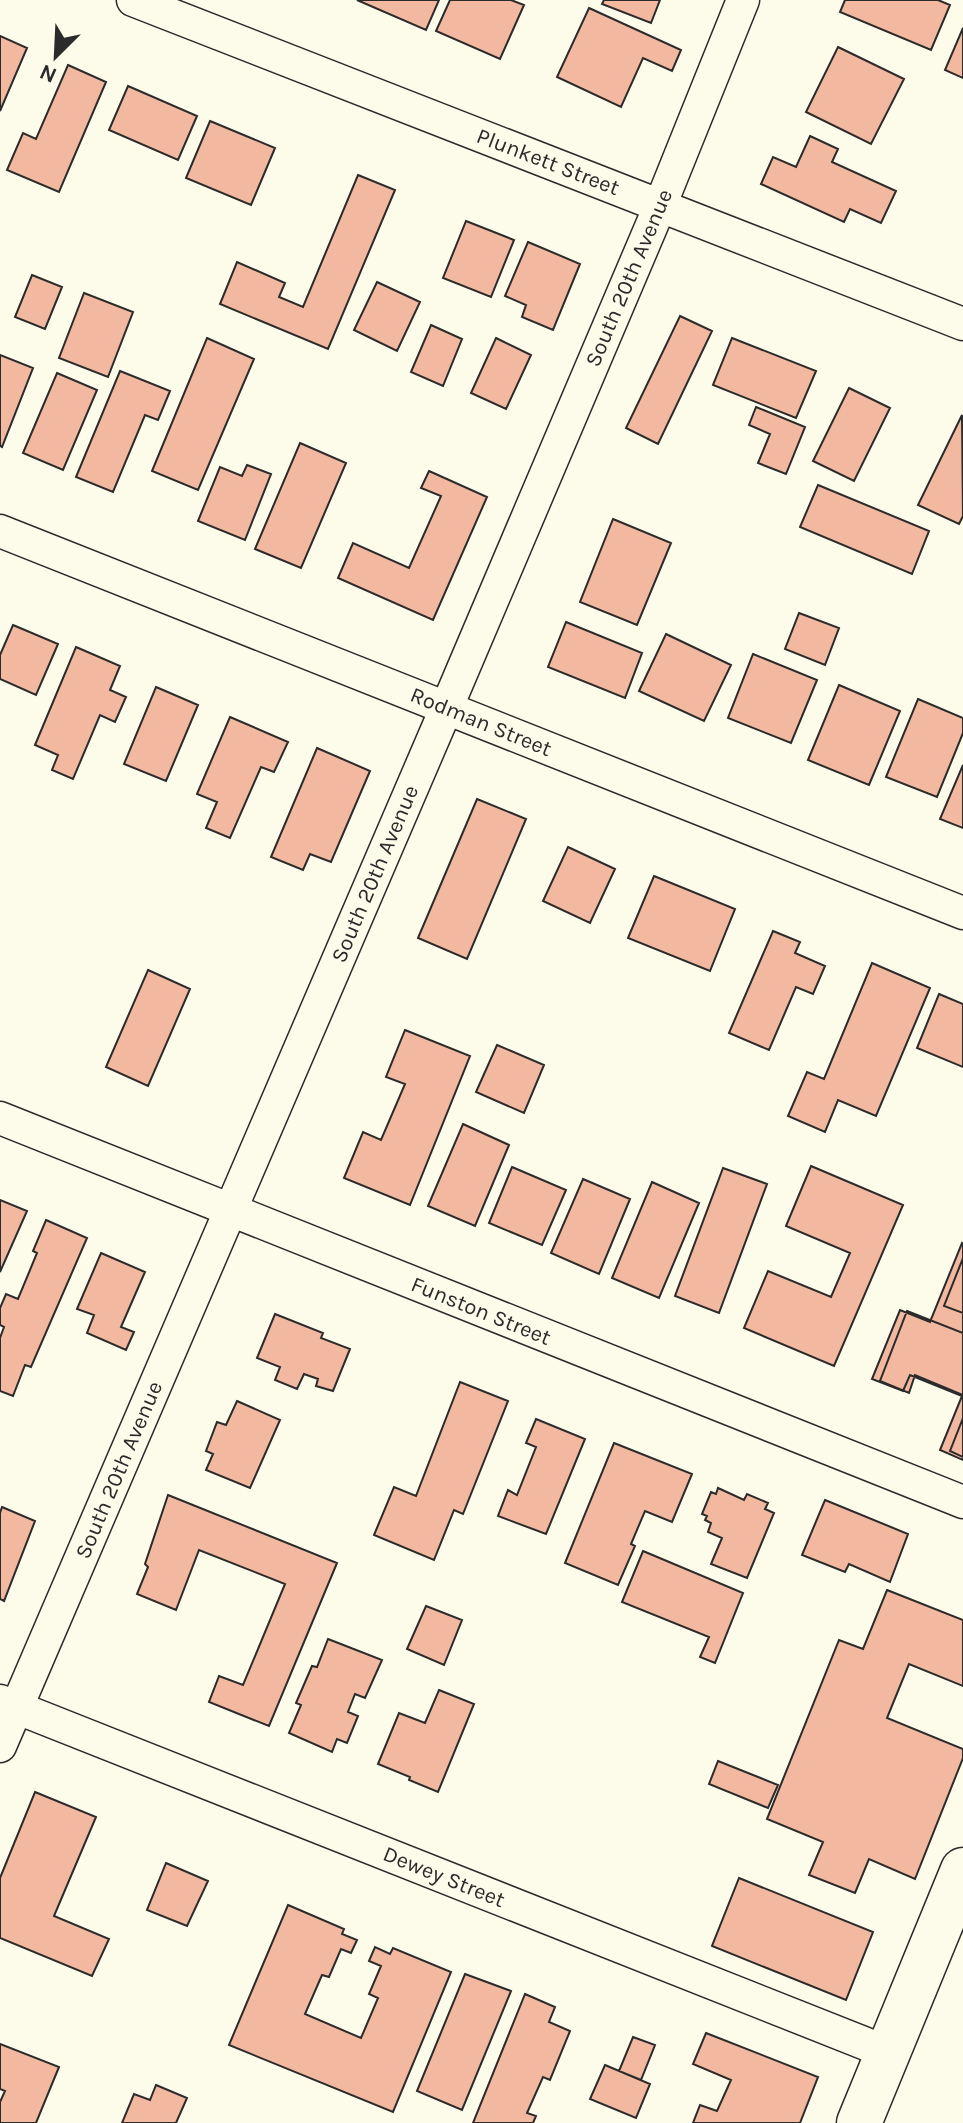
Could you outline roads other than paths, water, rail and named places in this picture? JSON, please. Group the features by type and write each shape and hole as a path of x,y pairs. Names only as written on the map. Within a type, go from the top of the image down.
{"main road":[{"path":"859,2123 963,1870"}],"street":[{"name":"Plunkett Street","path":"133,0 963,324"},
{"name":"South 20th Avenue","path":"0,1746 8,1705 229,1210 446,709 660,206 743,0"},
{"name":"Rodman Street","path":"0,531 963,913"},
{"name":"Funston Street","path":"0,1118 963,1502"},
{"name":"Dewey Street","path":"8,1705 889,2053"}]}
